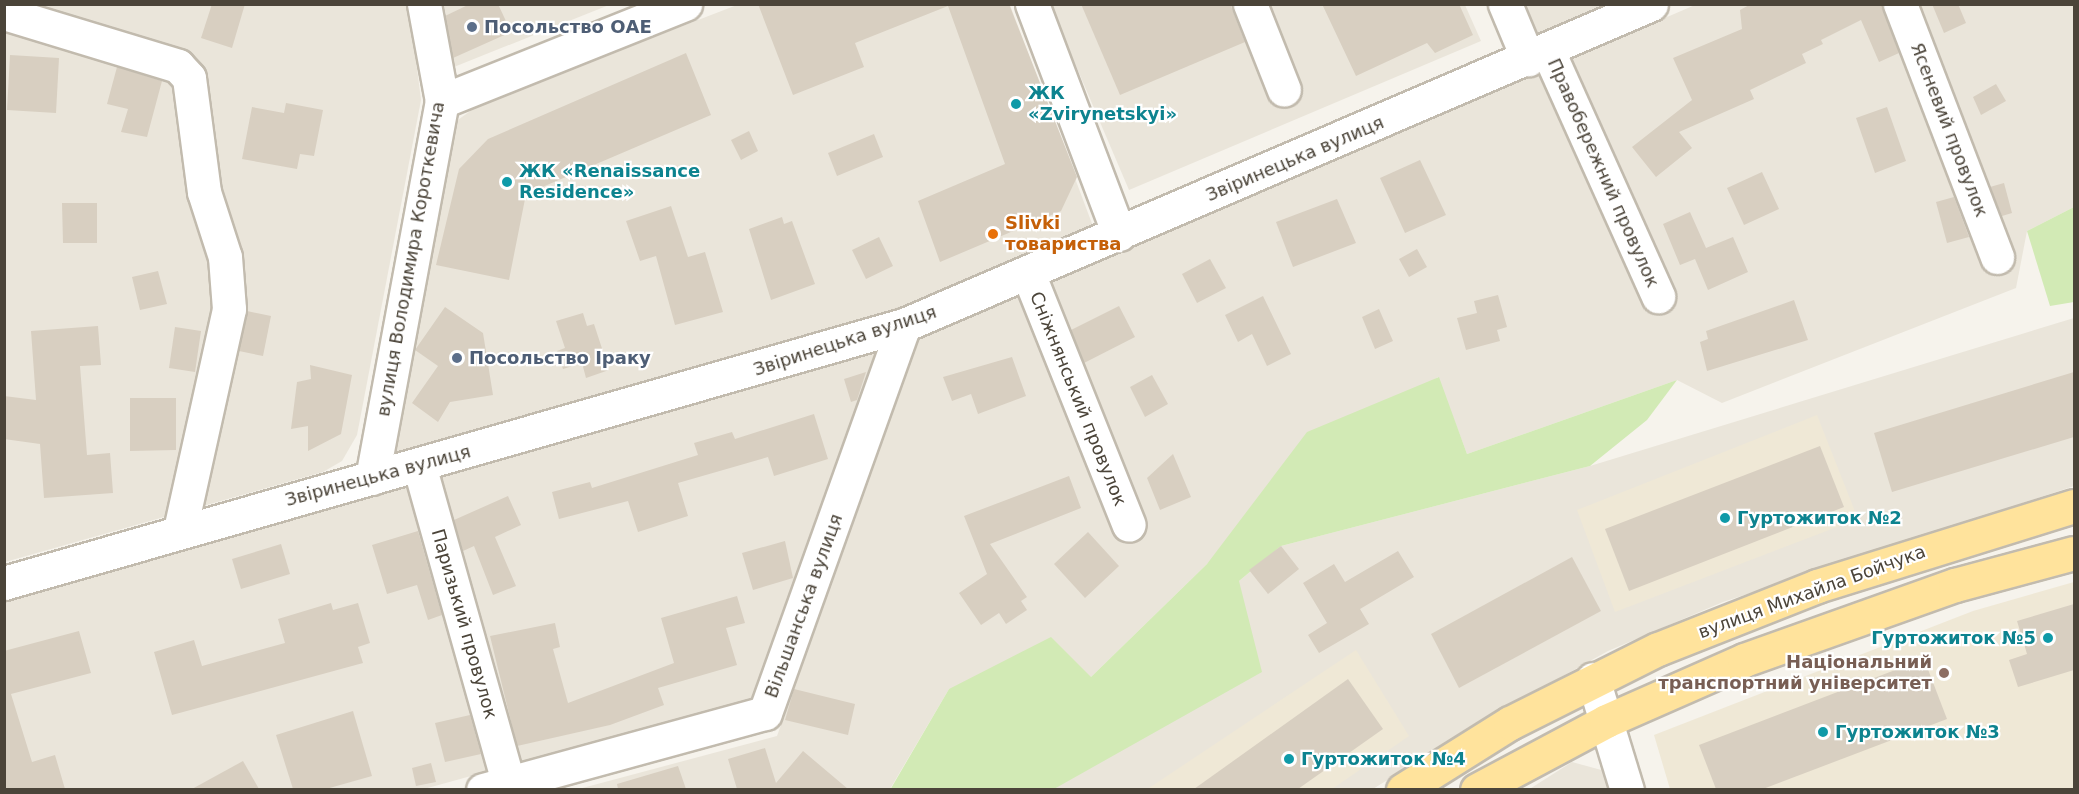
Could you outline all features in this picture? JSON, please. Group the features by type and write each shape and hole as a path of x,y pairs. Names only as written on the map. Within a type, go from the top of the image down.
{"main road":[{"name":"вулиця Михайла Бойчука","path":"1403,789 1593,679 1817,586 2074,506"},
{"path":"1477,789 1606,721 1825,629 1955,585 2074,554"}],"street":[{"name":"вулиця Володимира Короткевича","path":"372,478 442,101 424,4"},
{"path":"442,101 685,4"},
{"path":"1032,4 1119,234"},
{"path":"1250,4 1284,90"},
{"name":"Правобережний провулок","path":"1505,4 1538,55 1658,296"},
{"name":"Звіринецька вулиця","path":"4,583 180,530 419,465 904,325 1538,55 1651,4"},
{"name":"Ясеневий провулок","path":"1900,4 1997,256"},
{"path":"4,13 178,66 189,78 204,192 225,257 229,309 180,530"},
{"name":"Сніжнянський провулок","path":"1028,273 1129,525"},
{"name":"Вільшанська вулиця","path":"496,786 765,713 904,325"},
{"name":"Паризький провулок","path":"419,465 496,786"},
{"path":"1593,679 1627,789"}],"shaded area":[{"path":"426,4 609,5 434,75"},
{"path":"5,5 409,5 421,100 357,435 342,461 323,472 5,562"},
{"path":"737,5 1010,5 1097,237 930,306 405,460 387,451 455,122 480,104"},
{"path":"1050,5 1465,5 1481,41 1129,190"},
{"path":"1522,5 1606,5 1536,36"},
{"path":"1695,5 2074,5 2074,207 2027,231 2016,288 1722,403 1677,380 1467,454 1438,377 1207,564 1091,677 949,689 890,789 575,790 777,736 919,339"},
{"path":"2074,318 2074,486 1723,602 1608,651 1476,724 1373,789 1054,790 1239,581 1281,546 1590,466"},
{"path":"881,346 764,695 424,789 5,790 5,592"},
{"name":"Національний транспортний університет","path":"1817,415 1858,519 1615,612 1577,510"},
{"name":"Національний транспортний університет","path":"2074,582 2074,789 1670,789 1654,735 1973,611"},
{"path":"1356,650 1409,736 1332,789 1146,790"},
{"path":"1572,762 1605,771 1611,790 1528,790"}],"green space":[{"path":"2074,207 2074,302 2050,306 2027,231"},
{"path":"1439,377 1467,454 1677,380 1647,420 1590,466 1281,546 1239,581 1262,672 1054,789 890,790 949,689 1051,637 1091,677 1207,564 1307,432"}],"building":[{"path":"212,4 245,4 232,48 201,38"},
{"name":"Посольство ОАЕ","path":"470,4 498,4 511,32 453,58 445,16"},
{"name":"ЖК «Zvirynetskyi»","path":"758,4 1009,4 1077,177 1061,211 940,262 918,201 1005,164 948,6 855,43 864,67 793,95"},
{"path":"1081,4 1230,4 1245,42 1120,95"},
{"path":"1322,4 1459,4 1473,35 1435,53 1427,43 1356,76"},
{"path":"1751,4 1882,4 1899,53 1879,62 1861,20 1821,40 1823,44 1802,54 1806,63 1750,90 1754,99 1679,132 1692,148 1656,177 1632,147 1692,100 1673,58 1742,29 1740,10"},
{"path":"1932,4 1958,4 1966,23 1944,33"},
{"name":"ЖК «Renaissance Residence»","path":"686,53 711,115 526,194 509,280 436,265 459,169 488,139"},
{"path":"10,55 59,58 56,113 7,110"},
{"path":"117,67 162,81 147,137 121,132 128,109 107,104"},
{"path":"1996,84 2006,101 1981,115 1973,97"},
{"path":"286,103 323,110 314,156 300,154 297,169 242,159 252,107 284,113"},
{"path":"1887,107 1906,161 1875,173 1856,118"},
{"path":"749,131 758,151 741,160 731,140"},
{"path":"874,134 883,157 837,176 828,153"},
{"path":"1420,160 1446,215 1405,233 1380,178"},
{"path":"1762,172 1779,209 1744,225 1727,188"},
{"path":"2004,183 2012,213 2002,216 1990,187"},
{"path":"1954,197 1969,237 1947,243 1936,202"},
{"path":"1337,199 1356,243 1293,267 1276,222"},
{"path":"62,203 97,203 97,243 63,243"},
{"path":"671,206 688,257 705,252 723,312 675,325 656,256 640,261 626,221"},
{"path":"1690,212 1706,248 1733,237 1748,272 1708,290 1695,259 1680,265 1663,224"},
{"path":"782,217 784,224 792,221 815,284 771,300 749,229"},
{"path":"879,237 893,266 866,279 852,250"},
{"path":"1417,249 1427,267 1409,277 1399,259"},
{"path":"1210,259 1226,288 1197,303 1182,274"},
{"path":"158,271 167,304 140,310 132,277"},
{"path":"1498,295 1507,327 1497,330 1500,341 1466,350 1457,318 1477,313 1474,301"},
{"path":"1263,296 1291,354 1267,366 1252,334 1238,342 1225,315"},
{"path":"1794,300 1808,340 1707,371 1700,342 1708,339 1706,331"},
{"path":"1119,306 1135,337 1084,363 1071,330"},
{"name":"Посольство Іраку","path":"445,307 483,333 493,395 450,402 438,422 412,403 438,366 415,350"},
{"path":"1379,309 1393,341 1375,349 1362,317"},
{"path":"247,311 271,316 263,356 239,351"},
{"path":"583,313 587,326 594,324 609,370 586,378 582,363 563,369 557,351 565,348 556,321"},
{"path":"98,326 101,365 80,366 87,455 110,453 113,493 44,498 40,444 4,439 4,396 36,400 31,331"},
{"path":"175,327 201,331 195,372 169,368"},
{"path":"1012,357 1026,396 978,414 971,394 952,401 943,377"},
{"path":"310,365 352,375 341,434 308,451 308,426 291,429 297,382 311,379"},
{"path":"866,372 857,400 851,402 844,379"},
{"path":"2074,372 2074,437 1892,492 1874,433"},
{"path":"1152,375 1168,404 1145,417 1130,387"},
{"path":"130,398 176,398 176,450 130,451"},
{"path":"814,414 828,459 774,476 768,457 678,483 688,516 638,532 628,501 559,519 552,492 590,482 592,488 698,455 694,443 732,432 735,439"},
{"name":"Гуртожиток №2","path":"1820,446 1844,507 1629,591 1605,529"},
{"path":"1173,454 1191,497 1160,510 1147,478"},
{"path":"1069,476 1081,508 990,544 1027,597 1021,601 1027,610 1006,624 999,613 981,625 959,593 987,574 964,516"},
{"path":"508,496 521,525 495,537 516,586 493,595 474,546 463,551 454,520"},
{"path":"418,531 442,615 428,620 417,585 387,594 372,545"},
{"path":"1088,532 1119,566 1085,598 1054,564"},
{"path":"785,541 793,578 753,590 742,553"},
{"path":"281,544 290,574 241,589 232,559"},
{"path":"1281,546 1299,569 1268,594 1249,570"},
{"path":"1398,551 1414,577 1360,609 1369,624 1319,653 1308,635 1327,623 1303,583 1334,564 1345,582"},
{"path":"1572,557 1601,611 1459,688 1431,634"},
{"path":"737,596 745,623 726,628 737,665 658,688 664,705 610,725 517,746 490,636 555,623 560,647 553,649 568,703 674,663 661,618"},
{"path":"331,603 333,610 358,603 370,643 358,647 363,663 172,715 154,652 194,640 202,666 285,643 278,619"},
{"name":"Гуртожиток №5","path":"2074,604 2074,670 2018,687 2009,660 2027,654 2017,621"},
{"path":"79,631 91,673 11,694 32,762 55,755 65,789 4,789 4,651"},
{"name":"Гуртожиток №3","path":"1924,659 1947,719 1763,789 1716,789 1699,745"},
{"name":"Гуртожиток №4","path":"1348,679 1383,729 1298,789 1194,789"},
{"path":"794,689 855,704 848,735 785,720"},
{"path":"353,711 372,776 326,789 293,789 276,735"},
{"path":"470,715 481,754 445,762 435,723"},
{"path":"765,748 776,783 803,751 848,789 737,789 728,759"},
{"path":"243,761 259,789 192,789"},
{"path":"431,763 436,782 416,786 412,768"},
{"path":"678,766 686,789 618,789 617,784"}],"place":[{"name":"Посольство ОАЕ","path":"472,27"},
{"name":"ЖК «Zvirynetskyi»","path":"1016,104"},
{"name":"ЖК «Renaissance Residence»","path":"507,182"},
{"name":"Slivki товариства","path":"993,234"},
{"name":"Посольство Іраку","path":"457,358"},
{"name":"Гуртожиток №2","path":"1725,518"},
{"name":"Гуртожиток №5","path":"2048,638"},
{"name":"Національний транспортний університет","path":"1944,673"},
{"name":"Гуртожиток №3","path":"1823,732"},
{"name":"Гуртожиток №4","path":"1289,759"}]}
